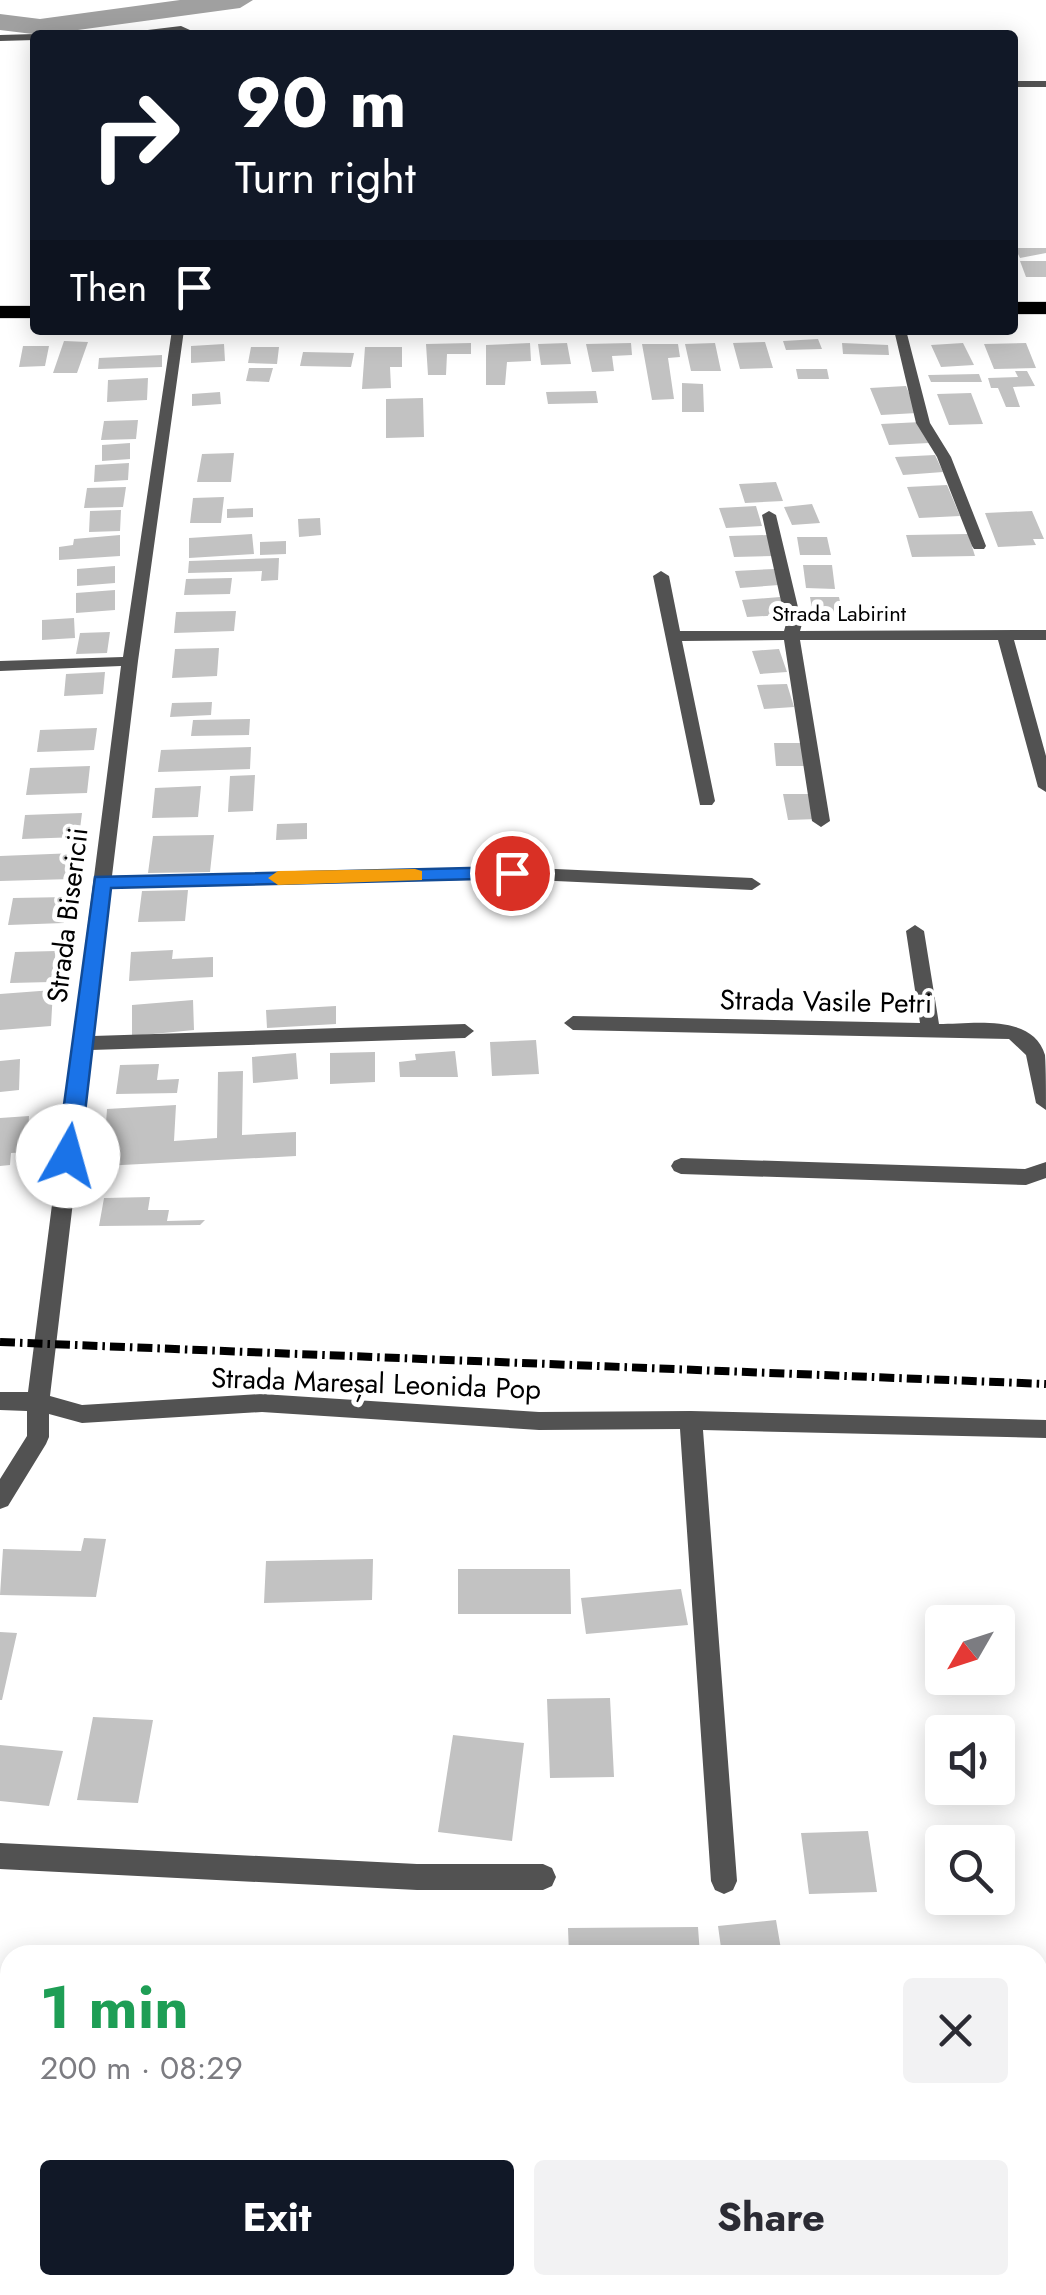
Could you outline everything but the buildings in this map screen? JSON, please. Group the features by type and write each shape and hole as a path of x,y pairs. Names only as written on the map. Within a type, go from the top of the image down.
{"highway":[{"path":"1018,308 1046,308"},
{"path":"0,312 30,312"}],"street":[{"path":"0,38 30,37"},
{"path":"1018,84 1046,84"},
{"name":"Strada Bisericii","path":"0,1499 38,1437 38,1402 102,882 177,335"},
{"path":"901,335 923,422 944,457 980,546"},
{"path":"770,515 794,624 791,636 821,821"},
{"path":"661,576 706,800"},
{"path":"1004,634 1046,787"},
{"name":"Strada Labirint","path":"674,636 1046,635"},
{"path":"0,666 130,661"},
{"path":"102,882 512,873 752,884"},
{"path":"914,931 930,1030"},
{"name":"Strada Vasile Petri","path":"573,1023 1012,1032 1026,1038 1035,1048 1045,1091"},
{"path":"82,1043 465,1031"},
{"path":"680,1166 1026,1177 1046,1170"},
{"name":"Strada Mareșal Leonida Pop","path":"0,1401 38,1402 82,1414 262,1404 539,1421 691,1420 1046,1429"},
{"path":"691,1420 724,1881"},
{"path":"0,1856 416,1877 543,1877"}],"waterway":[{"path":"0,22 40,27 240,0"}],"railway":[{"path":"0,1342 1046,1384"}],"slow traffic":[{"path":"278,878 415,875"}],"route":[{"path":"68,1156 102,882 512,873"}]}
